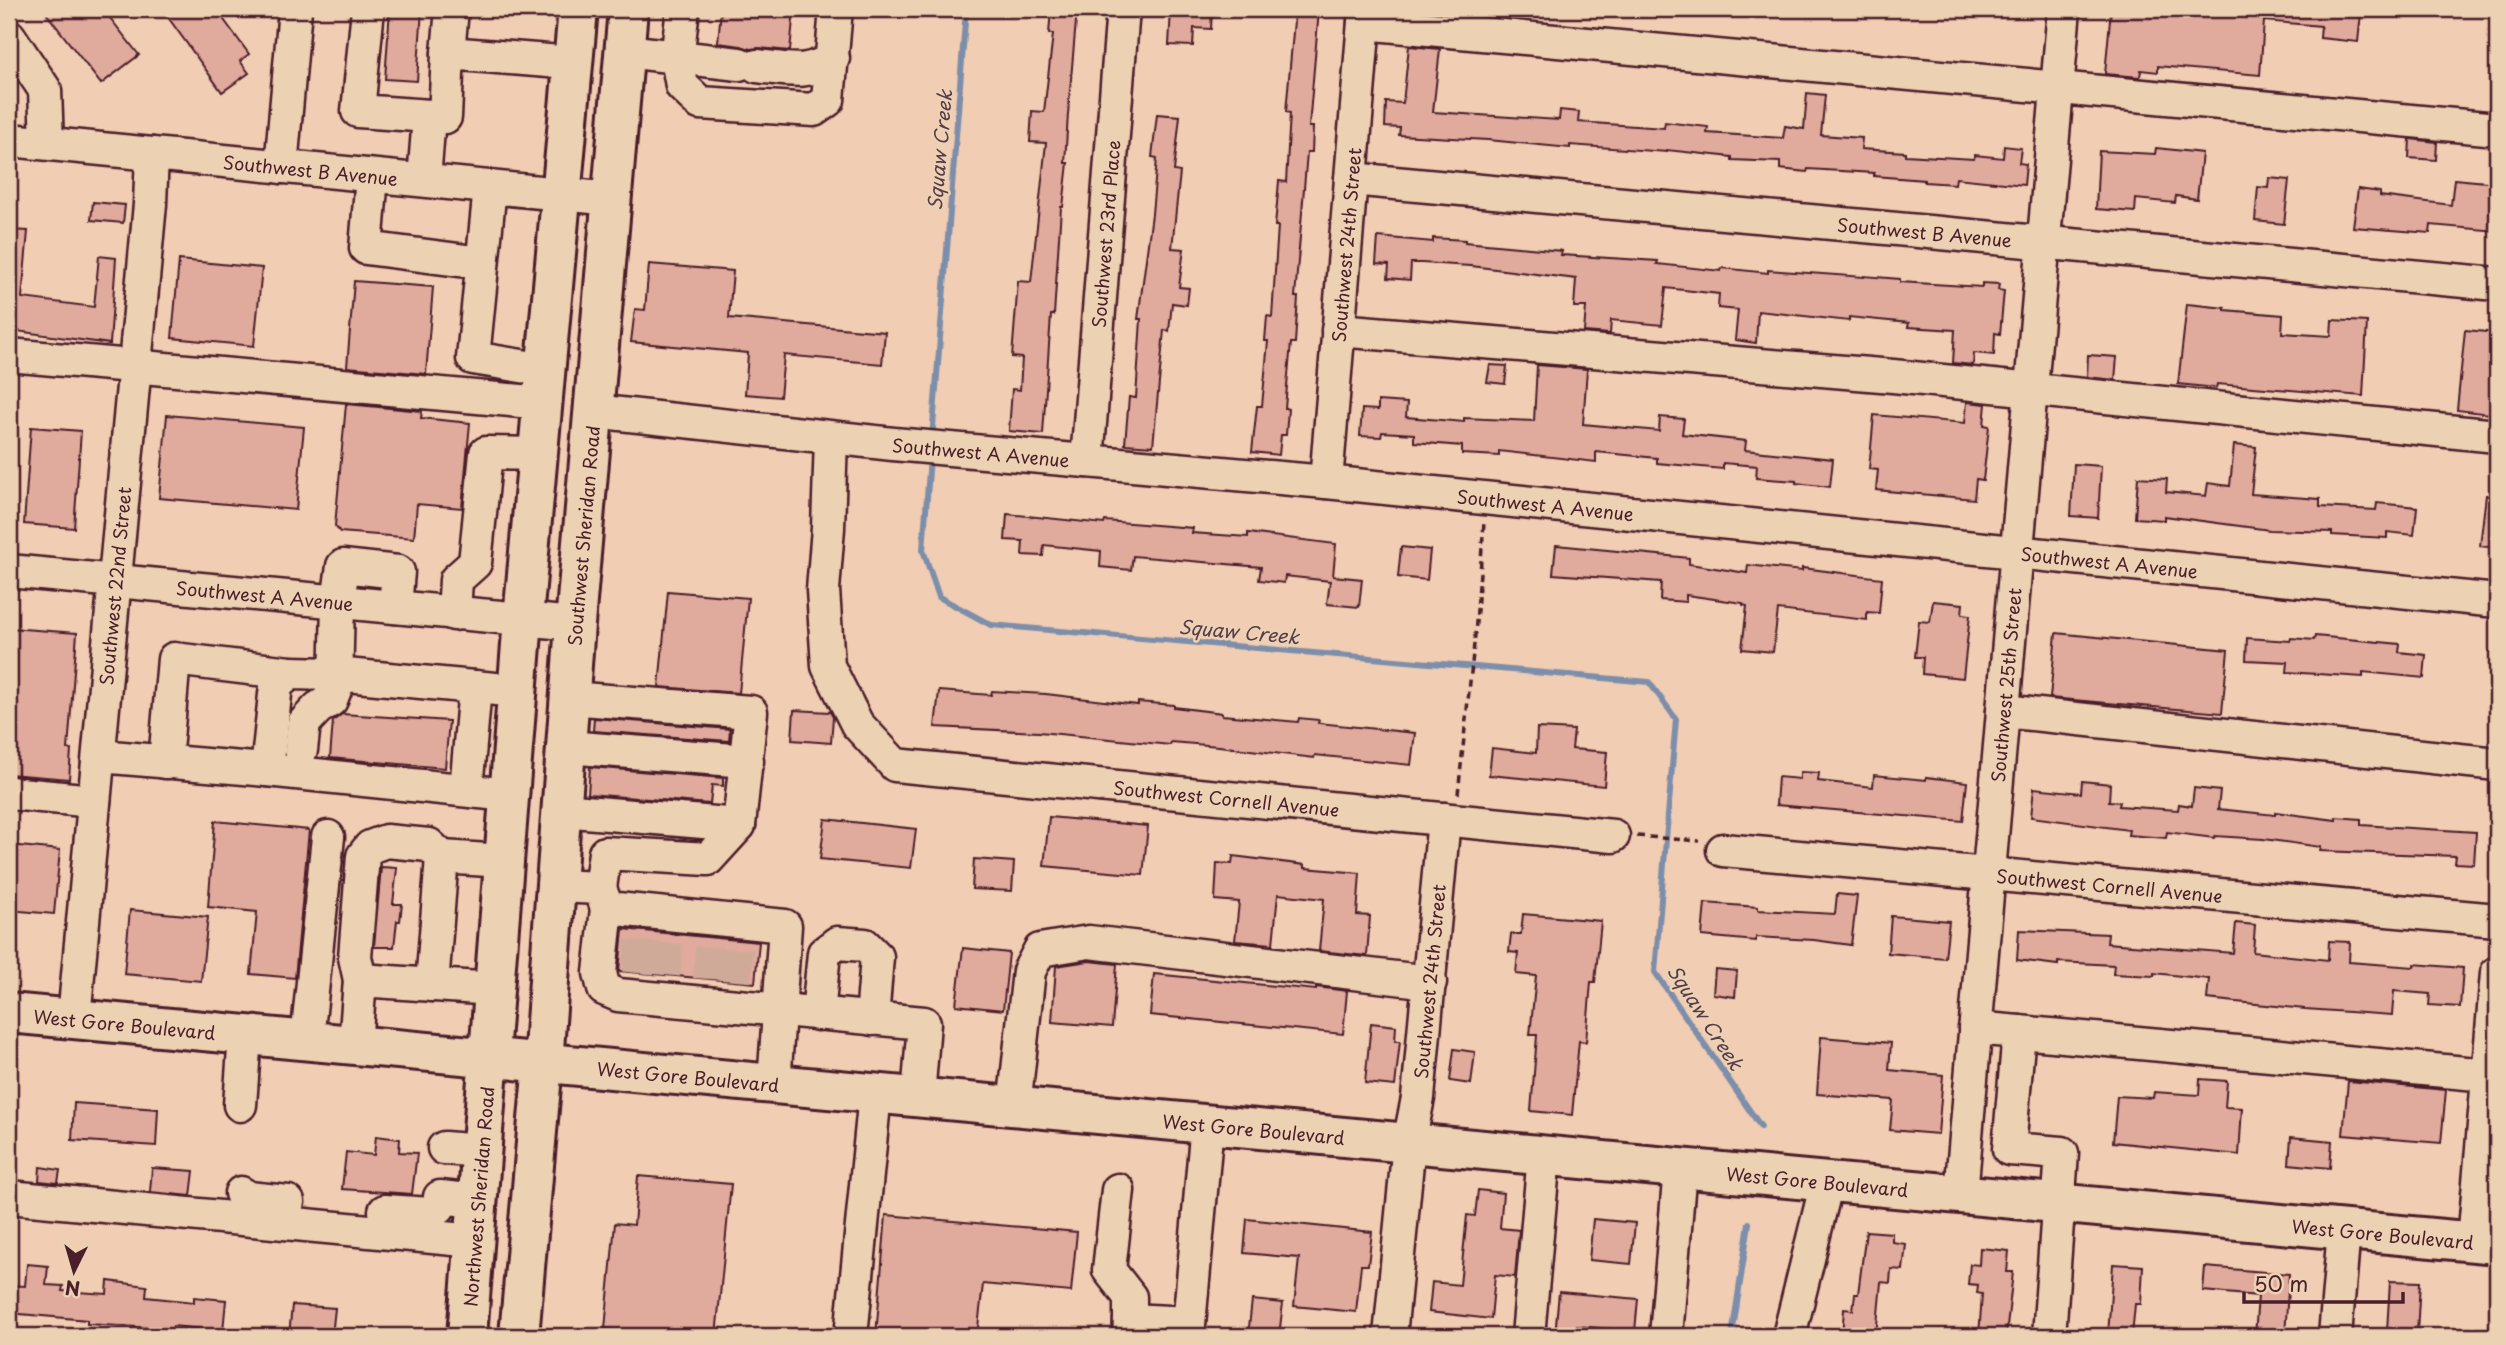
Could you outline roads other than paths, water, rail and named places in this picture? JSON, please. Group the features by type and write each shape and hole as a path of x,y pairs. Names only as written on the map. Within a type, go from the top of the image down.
{"main road":[{"path":"489,1058 523,619 578,9"},
{"name":"Southwest Sheridan Road","path":"543,1063 569,698 628,9"},
{"name":"West Gore Boulevard","path":"9,1013 2486,1242"},
{"name":"Northwest Sheridan Road","path":"467,1336 489,1058"},
{"path":"519,1336 543,1063"}],"street":[{"path":"281,167 295,9"},
{"path":"368,9 358,111 429,117 444,117 453,9"},
{"path":"683,9 677,58 682,86 700,103 814,110 828,100 836,9"},
{"name":"Southwest 23rd Place","path":"1087,461 1123,9"},
{"name":"Southwest 25th Street","path":"1961,1194 2064,9"},
{"path":"1364,16 2497,129"},
{"name":"Southwest 24th Street","path":"1326,482 1364,16"},
{"path":"9,36 44,90 47,143"},
{"path":"625,51 805,71 833,58"},
{"path":"448,53 573,63"},
{"path":"424,180 429,117"},
{"name":"Southwest B Avenue","path":"9,140 612,200"},
{"name":"Southwest 22nd Street","path":"74,1018 150,204 152,154"},
{"path":"372,176 366,248 482,263"},
{"name":"Southwest B Avenue","path":"1351,179 2497,284"},
{"path":"490,187 472,358 544,386"},
{"path":"1338,330 2031,389 2497,436"},
{"path":"9,355 135,366 544,386"},
{"name":"Southwest A Avenue","path":"593,411 831,438 1326,482 2497,601"},
{"name":"Southwest Cornell Avenue","path":"831,438 828,528 822,590 828,666 857,724 895,765 1624,836"},
{"path":"454,614 456,580 475,564 486,453 538,454"},
{"name":"Southwest A Avenue","path":"9,570 575,624"},
{"path":"336,680 338,602"},
{"path":"165,761 174,659 336,680 518,691"},
{"path":"267,770 276,685 290,673"},
{"path":"336,680 304,692 293,698 286,707 288,725 301,750 314,761 332,766 414,774 452,789"},
{"path":"452,789 475,687"},
{"path":"569,698 751,712 739,825 708,859 605,853 600,973 604,989 618,995 650,986 721,992 779,1010 924,1023 918,1097"},
{"path":"2003,710 2497,764"},
{"path":"566,747 747,761"},
{"path":"99,756 509,795"},
{"path":"9,793 94,801"},
{"path":"561,810 739,825"},
{"name":"Southwest 24th Street","path":"1390,1336 1409,1143 1418,1098 1450,820"},
{"path":"307,1040 328,837"},
{"path":"355,1045 360,980 355,957 363,856 370,847 386,841 429,845 442,858 504,861"},
{"name":"Southwest Cornell Avenue","path":"1723,850 2497,920"},
{"path":"432,985 442,858"},
{"path":"556,886 604,898 656,922 726,929 785,926 774,1084"},
{"path":"1014,1107 1029,971 1040,950 1089,942 1430,982"},
{"path":"818,1014 824,953 837,943 865,944 877,957 872,1019"},
{"path":"2486,1242 2488,1075 2495,1036 2497,973"},
{"path":"360,980 494,989"},
{"path":"1975,1028 2488,1075"},
{"path":"2019,1032 2009,1149 2062,1153 2049,1336"},
{"path":"240,1105 245,1035"},
{"path":"851,1336 875,1094"},
{"path":"1118,1190 1109,1270 1130,1297 1129,1328 1189,1329 1207,1124"},
{"path":"444,1148 482,1151"},
{"path":"1528,1336 1544,1155"},
{"path":"1666,1336 1680,1168"},
{"path":"1789,1336 1827,1182"},
{"path":"241,1194 248,1198 424,1214 432,1214 439,1206 440,1198 477,1201"},
{"path":"9,1197 475,1241"},
{"path":"2335,1336 2344,1230"}],"waterway":[{"name":"Squaw Creek","path":"932,439 966,9"},
{"name":"Squaw Creek","path":"930,457 923,550 939,597 991,625 1649,682 1676,719 1655,972 1761,1127"},
{"name":"Squaw Creek","path":"1732,1336 1749,1223"}],"tunnel":[{"path":"638,973 642,930"},
{"path":"664,975 668,933"},
{"path":"709,979 712,936"},
{"path":"735,981 738,939"}]}
